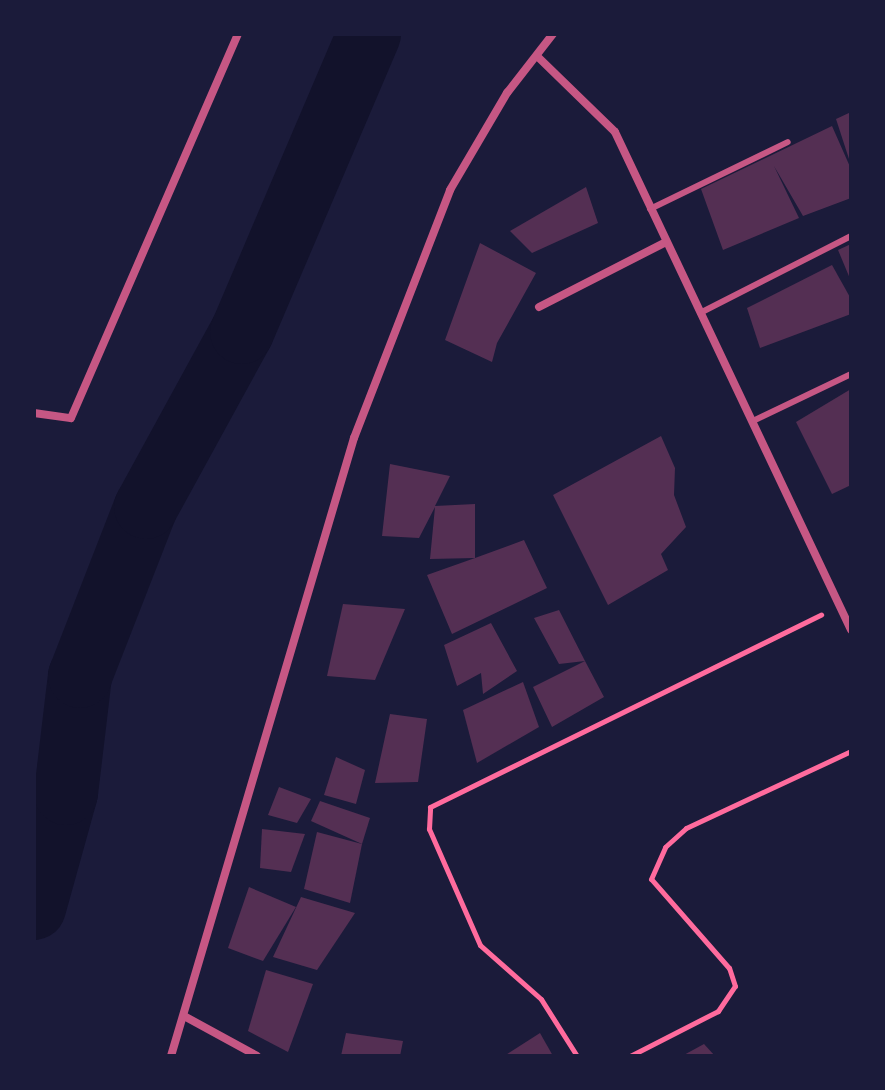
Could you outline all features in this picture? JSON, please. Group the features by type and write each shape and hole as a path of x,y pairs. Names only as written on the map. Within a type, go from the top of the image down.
{"street":[{"path":"34,413 71,418 238,34"},
{"path":"171,1056 354,438 450,190 507,93 553,34"},
{"path":"538,57 615,132 700,313 755,420 851,630"},
{"path":"539,307 666,242"},
{"path":"184,1016 257,1056"}],"lane":[{"path":"650,209 788,142"},
{"path":"700,313 851,236"},
{"path":"755,420 851,374"}],"path":[{"path":"577,1056 541,999 480,945 429,829 430,807 839,606"},
{"path":"630,1056 718,1011 735,986 729,968 651,879 665,847 686,828 851,751"}],"building":[{"path":"851,112 851,162 850,162 836,119"},
{"path":"832,126 851,169 851,198 803,216 774,166 799,218 723,250 701,189"},
{"path":"586,187 598,223 532,253 510,231"},
{"path":"480,243 536,273 497,343 492,362 445,340"},
{"path":"851,244 851,281 838,250"},
{"path":"832,265 851,299 851,314 760,348 747,308"},
{"path":"851,389 851,485 832,494 796,422"},
{"path":"661,436 675,468 674,495 686,527 661,554 668,570 608,605 553,495"},
{"path":"390,464 450,476 435,506 475,504 475,558 430,559 435,507 419,538 382,536"},
{"path":"524,540 547,588 452,634 427,575"},
{"path":"343,604 405,609 375,680 327,676"},
{"path":"559,610 585,661 559,664 534,618"},
{"path":"491,623 517,671 483,694 481,673 457,686 444,645"},
{"path":"585,661 604,697 552,727 533,687"},
{"path":"523,682 539,727 477,763 463,710"},
{"path":"390,714 427,719 418,782 375,783"},
{"path":"336,757 365,770 356,804 324,795"},
{"path":"279,787 311,799 297,823 268,815"},
{"path":"320,801 370,818 362,844 311,821"},
{"path":"262,829 305,834 291,872 260,868"},
{"path":"317,832 362,844 350,903 304,889"},
{"path":"249,887 296,907 263,961 228,948"},
{"path":"301,897 355,913 317,970 273,957"},
{"path":"266,970 313,984 288,1052 248,1031"},
{"path":"346,1033 403,1041 400,1056 341,1056"},
{"path":"540,1033 553,1056 504,1056"},
{"path":"704,1044 715,1056 682,1056"}],"waterway":[{"path":"34,908 66,793 80,676 146,507 242,332 369,34"}]}
